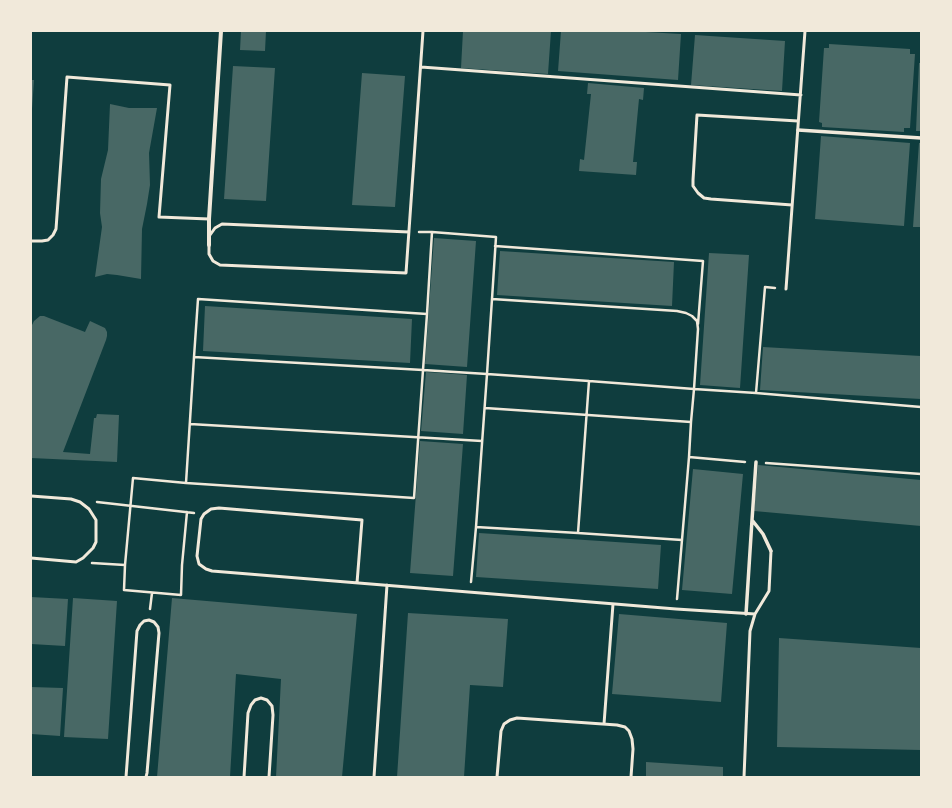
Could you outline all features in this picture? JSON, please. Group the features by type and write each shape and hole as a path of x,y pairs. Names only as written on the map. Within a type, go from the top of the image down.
{"street":[{"path":"208,244 221,31"},
{"path":"798,130 921,138"},
{"path":"746,614 756,462"},
{"path":"752,520 763,534 771,551"}],"lane":[{"path":"410,232 222,224 215,228 210,234 208,244 209,254 213,261 220,265 406,273 410,232 423,31"},
{"path":"786,289 805,31"},
{"path":"421,67 801,95"},
{"path":"31,241 48,240 56,229 67,77 170,85 159,217 209,219"},
{"path":"792,205 711,200 704,198 698,193 693,186 692,180 697,115 798,121"},
{"path":"31,496 71,499 80,502 89,509 96,520 96,542 88,554 83,558 76,562 31,558"},
{"path":"357,583 362,520 219,508 211,509 204,514 201,519 197,556 199,564 212,571 357,583 387,585 676,609 755,614"},
{"path":"744,777 750,631 755,614 768,591 771,551"},
{"path":"374,777 387,585"},
{"path":"604,724 613,604"},
{"path":"126,777 137,631 144,621 149,620 154,622 158,627 159,633 146,777"},
{"path":"244,777 248,712 255,700 261,698 267,700 272,706 273,715 269,777"},
{"path":"497,777 501,731 504,724 517,718 617,725 625,727 632,739 631,777"}],"path":[{"path":"187,512 182,565 181,596 124,590 133,478 186,483 414,498 432,232 496,237 485,408 470,592"},
{"path":"495,246 703,261 689,458 676,609"},
{"path":"756,394 765,287 786,289"},
{"path":"186,483 198,299 427,314"},
{"path":"492,299 677,311 692,316 696,321 698,329"},
{"path":"194,357 589,381 921,407"},
{"path":"578,533 589,381"},
{"path":"485,408 691,422"},
{"path":"190,424 482,441"},
{"path":"689,458 921,474"},
{"path":"93,502 204,514"},
{"path":"476,526 682,540"},
{"path":"76,562 125,565"},
{"path":"149,620 152,593"}],"building":[{"path":"241,31 266,31 265,51 240,50"},
{"path":"463,31 551,31 548,74 461,68"},
{"path":"561,31 628,31 681,34 678,80 558,71"},
{"path":"695,35 785,41 782,91 691,85"},
{"path":"829,44 910,49 910,54 915,54 910,128 904,128 904,132 822,127 822,123 819,122 824,48 829,48"},
{"path":"919,63 921,63 921,131 916,131"},
{"path":"233,66 275,68 266,201 224,199"},
{"path":"362,73 405,76 395,207 352,205"},
{"path":"31,80 34,80 32,109 31,109"},
{"path":"588,83 644,88 643,100 639,99 633,162 637,162 636,175 579,171 580,159 584,160 591,94 587,94"},
{"path":"110,104 129,108 157,108 149,153 150,185 142,229 141,279 107,274 95,277 102,227 100,213 101,179 108,150"},
{"path":"821,136 910,143 904,226 815,219"},
{"path":"919,143 921,143 921,227 913,227"},
{"path":"434,238 476,241 467,367 425,364"},
{"path":"500,251 674,262 672,306 497,295"},
{"path":"709,253 749,255 740,388 700,385"},
{"path":"205,306 412,319 410,363 203,351"},
{"path":"40,316 44,316 85,332 90,321 105,328 107,332 106,340 63,452 90,454 94,418 96,418 97,414 119,415 117,462 31,458 31,327 34,321"},
{"path":"763,347 921,356 921,399 760,390"},
{"path":"426,372 467,375 463,434 421,431"},
{"path":"420,441 463,444 453,576 410,573"},
{"path":"758,465 921,480 921,526 754,511"},
{"path":"693,469 743,474 732,594 682,590"},
{"path":"479,533 661,545 658,589 476,577"},
{"path":"31,597 68,599 65,646 31,644"},
{"path":"73,598 117,601 108,739 64,737"},
{"path":"172,598 357,614 342,777 276,777 281,679 236,674 230,777 157,777"},
{"path":"408,613 508,619 503,687 470,685 464,777 397,777"},
{"path":"619,614 727,623 721,702 612,694"},
{"path":"779,638 921,648 921,750 777,747"},
{"path":"31,687 63,688 60,736 31,734"},
{"path":"646,762 723,767 723,777 646,777"}]}
